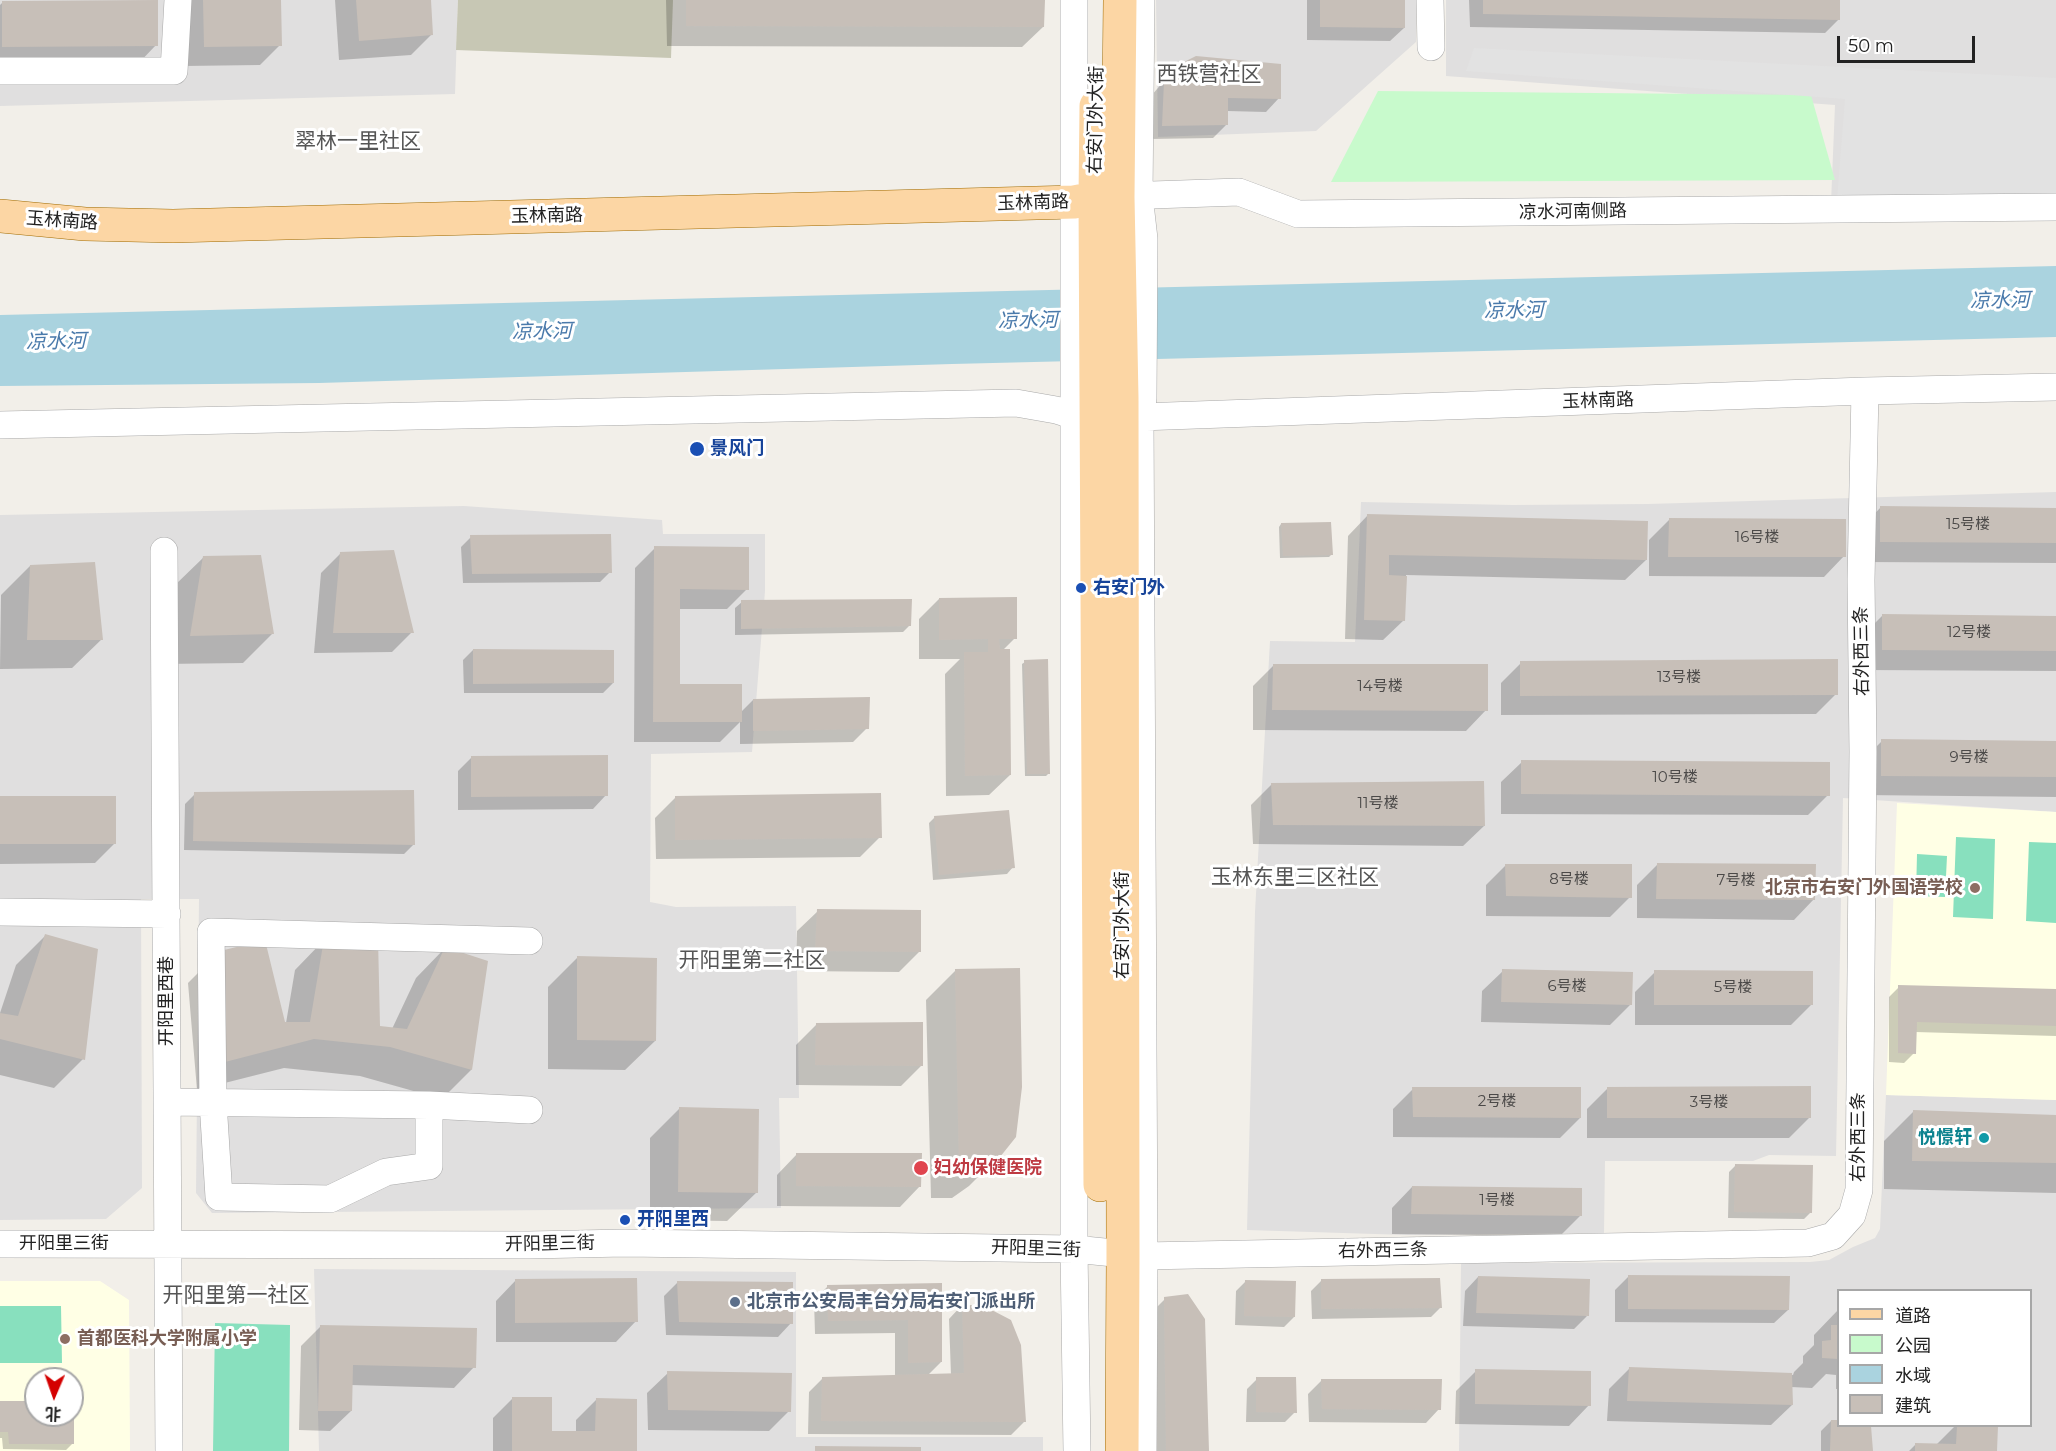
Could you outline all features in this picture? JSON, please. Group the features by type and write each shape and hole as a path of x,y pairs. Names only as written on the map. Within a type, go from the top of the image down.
{"main road":[{"name":"右安门外大街","path":"1098,0 1109,240 1111,1253 1101,1451"},
{"name":"右安门外大街","path":"1107,198 1120,0"},
{"name":"玉林南路","path":"0,216 85,224 173,226 1107,198"},
{"name":"右安门外大街","path":"1111,1253 1122,1451"}],"street":[{"path":"0,71 174,70 178,0"},
{"path":"1074,0 1107,198 1109,240 1111,1253 1143,1451"},
{"path":"1107,198 1141,0"},
{"path":"1430,0 1431,46"},
{"name":"凉水河南侧路","path":"1107,198 1239,192 1298,214 2056,207"},
{"name":"玉林南路","path":"0,425 1016,403 1109,404 2056,387"},
{"name":"右外西三条","path":"1111,1253 1808,1243 1833,1236 1852,1215 1859,1190 1863,752 1861,580 1865,391"},
{"name":"开阳里西巷","path":"165,551 168,1451"},
{"path":"0,912 167,914"},
{"path":"429,1106 429,1166 386,1172 330,1199 219,1197 213,1102 211,932 529,941"},
{"path":"168,1102 529,1110"},
{"name":"开阳里三街","path":"0,1244 529,1245 625,1243 1111,1253"},
{"path":"1077,1451 1111,1253"}],"shaded area":[{"path":"0,0 458,0 455,94 0,106"},
{"path":"458,0 673,0 671,58 456,50"},
{"path":"1156,0 1416,0 1416,42 1316,131 1158,137"},
{"path":"1446,0 2056,0 2056,198 1831,203 1835,105 1446,76"},
{"path":"1474,48 2056,78 2056,193 1837,200 1845,99 1466,71"},
{"path":"2056,492 2056,812 1843,798 1836,1156 1769,1155 1753,1161 1605,1161 1604,1233 1407,1235 1247,1230 1255,912 1270,641 1355,642 1361,502 1513,505 1648,504"},
{"path":"464,506 662,520 663,534 765,534 765,591 752,752 651,754 650,902 676,907 796,906 799,1098 779,1098 781,1208 212,1213 196,1193 199,899 141,899 142,1188 106,1219 0,1220 0,515"},
{"name":"北京市右安门外国语学校","path":"1897,803 2056,812 2056,1100 1886,1095"},
{"path":"1886,1095 2056,1100 2056,1451 1459,1451 1461,1263 1810,1262 1829,1260 1875,1238 1880,1229"},
{"path":"314,1269 796,1272 796,1437 1043,1437 1043,1451 319,1451"},
{"name":"首都医科大学附属小学","path":"0,1281 100,1281 129,1300 130,1451 0,1451"}],"green space":[{"path":"1378,91 1811,95 1835,180 1331,182"},
{"path":"1956,837 1995,839 1993,919 1953,917"},
{"path":"2029,842 2056,843 2056,923 2026,921"},
{"path":"1917,854 1947,856 1945,897 1916,896"},
{"path":"0,1306 61,1306 62,1363 0,1363"},
{"path":"215,1323 290,1325 289,1451 213,1451"}],"water":[{"name":"凉水河","path":"2056,266 2056,337 952,364 319,383 0,386 0,315"}],"building":[{"path":"158,0 158,46 2,47 2,1"},
{"path":"203,0 281,0 282,46 204,47"},
{"path":"356,0 431,0 433,35 359,41"},
{"path":"686,0 1045,0 1044,27 686,26"},
{"path":"1320,0 1405,0 1405,28 1320,27"},
{"path":"1483,0 1840,0 1840,20 1483,14"},
{"path":"1196,56 1281,64 1281,99 1228,98 1228,125 1162,126 1164,81 1176,66"},
{"path":"1880,506 2056,508 2056,543 1880,542"},
{"path":"1367,514 1648,521 1647,560 1389,555 1389,575 1407,576 1405,621 1364,620"},
{"path":"1669,518 1846,519 1846,557 1668,557"},
{"path":"1331,522 1333,555 1283,556 1281,523"},
{"path":"611,534 612,573 472,574 470,535"},
{"path":"654,546 749,547 749,590 680,589 680,684 742,684 742,722 653,722"},
{"path":"394,550 414,633 333,633 340,552"},
{"path":"261,555 274,634 190,636 203,556"},
{"path":"95,562 103,640 27,640 30,565"},
{"path":"1017,597 1017,639 999,639 1000,649 1010,649 1011,775 965,776 964,652 988,652 988,639 939,640 939,598"},
{"path":"912,599 911,626 741,629 741,600"},
{"path":"1882,614 2056,616 2056,651 1882,650"},
{"path":"473,649 614,650 614,683 473,684"},
{"path":"1048,659 1050,774 1027,774 1024,660"},
{"path":"1838,659 1838,695 1520,696 1520,661"},
{"path":"1273,664 1488,664 1488,711 1272,710"},
{"path":"870,697 869,729 753,731 753,699"},
{"path":"1881,739 2056,741 2056,777 1881,776"},
{"path":"608,755 608,796 471,797 471,756"},
{"path":"1521,760 1830,762 1830,796 1521,794"},
{"path":"1484,781 1485,826 1273,825 1271,783"},
{"path":"414,790 415,845 193,841 194,792"},
{"path":"881,793 882,838 675,840 675,796"},
{"path":"0,796 116,796 116,844 0,844"},
{"path":"1009,810 1015,868 939,875 934,816"},
{"path":"1657,863 1816,864 1815,900 1656,899"},
{"path":"1505,864 1632,864 1632,898 1506,896"},
{"path":"817,909 921,910 921,952 815,951"},
{"path":"45,934 98,949 85,1060 0,1039 0,1013 18,1016"},
{"path":"378,938 380,1026 407,1029 445,947 488,961 472,1070 390,1047 314,1039 225,1062 216,952 265,940 285,1022 310,1022 324,939"},
{"path":"577,956 657,958 656,1041 577,1040"},
{"path":"1020,968 1022,1087 1016,1137 1000,1157 983,1170 959,1169 955,969"},
{"path":"1502,969 1633,972 1632,1005 1501,1002"},
{"path":"1654,970 1813,971 1813,1005 1654,1005"},
{"path":"1898,985 2056,989 2056,1026 1917,1022 1916,1054 1898,1053"},
{"path":"923,1022 923,1066 815,1065 816,1023"},
{"path":"1811,1086 1811,1118 1607,1118 1607,1087"},
{"path":"1412,1087 1581,1087 1581,1118 1413,1117"},
{"path":"679,1107 759,1109 758,1193 678,1192"},
{"name":"悦憬轩","path":"1913,1110 2056,1115 2056,1163 1912,1161"},
{"path":"796,1153 922,1153 921,1187 796,1186"},
{"path":"1735,1164 1813,1165 1812,1213 1734,1212"},
{"path":"1412,1186 1582,1188 1582,1216 1411,1214"},
{"path":"1628,1275 1790,1276 1789,1310 1628,1309"},
{"path":"1478,1276 1590,1279 1589,1316 1476,1313"},
{"path":"637,1278 638,1322 515,1323 515,1279"},
{"path":"1440,1278 1442,1308 1321,1309 1321,1279"},
{"path":"1245,1280 1296,1281 1295,1317 1244,1316"},
{"path":"677,1281 793,1282 793,1324 679,1322"},
{"path":"942,1283 942,1362 908,1363 908,1320 828,1321 827,1285"},
{"path":"1188,1294 1205,1319 1209,1451 1166,1451 1164,1297"},
{"path":"962,1304 986,1307 1011,1320 1021,1345 1026,1422 821,1421 822,1377 964,1373"},
{"path":"320,1325 477,1328 476,1368 353,1365 352,1411 318,1411"},
{"path":"1831,1325 1837,1325 1837,1359 1822,1358 1822,1341 1831,1340"},
{"path":"1629,1367 1792,1373 1793,1405 1627,1401"},
{"path":"1475,1369 1591,1371 1591,1406 1475,1404"},
{"path":"667,1371 792,1373 791,1412 668,1410"},
{"path":"1256,1377 1296,1377 1297,1413 1256,1412"},
{"path":"1321,1379 1442,1379 1441,1410 1322,1409"},
{"path":"512,1397 552,1397 552,1431 595,1431 596,1398 637,1399 637,1451 512,1451"},
{"path":"0,1401 24,1401 24,1427 74,1427 74,1444 9,1444 8,1432 0,1432"},
{"path":"1831,1420 1837,1420 1837,1427 1871,1427 1873,1451 1830,1451"},
{"path":"1957,1427 1998,1427 1997,1451 1915,1451 1915,1443 1956,1444"},
{"path":"815,1446 921,1447 921,1451 815,1451"}],"place":[{"name":"景风门","path":"697,449"},
{"name":"右安门外","path":"1081,588"},
{"name":"北京市右安门外国语学校","path":"1975,888"},
{"name":"悦憬轩","path":"1984,1138"},
{"name":"妇幼保健医院","path":"921,1168"},
{"name":"开阳里西","path":"625,1220"},
{"name":"北京市公安局丰台分局右安门派出所","path":"735,1302"},
{"name":"首都医科大学附属小学","path":"65,1339"}],"district":[{"name":"西铁营社区","path":"1209,75"},
{"name":"翠林一里社区","path":"358,142"},
{"name":"玉林东里三区社区","path":"1295,878"},
{"name":"开阳里第二社区","path":"752,961"},
{"name":"开阳里第一社区","path":"236,1296"}]}
